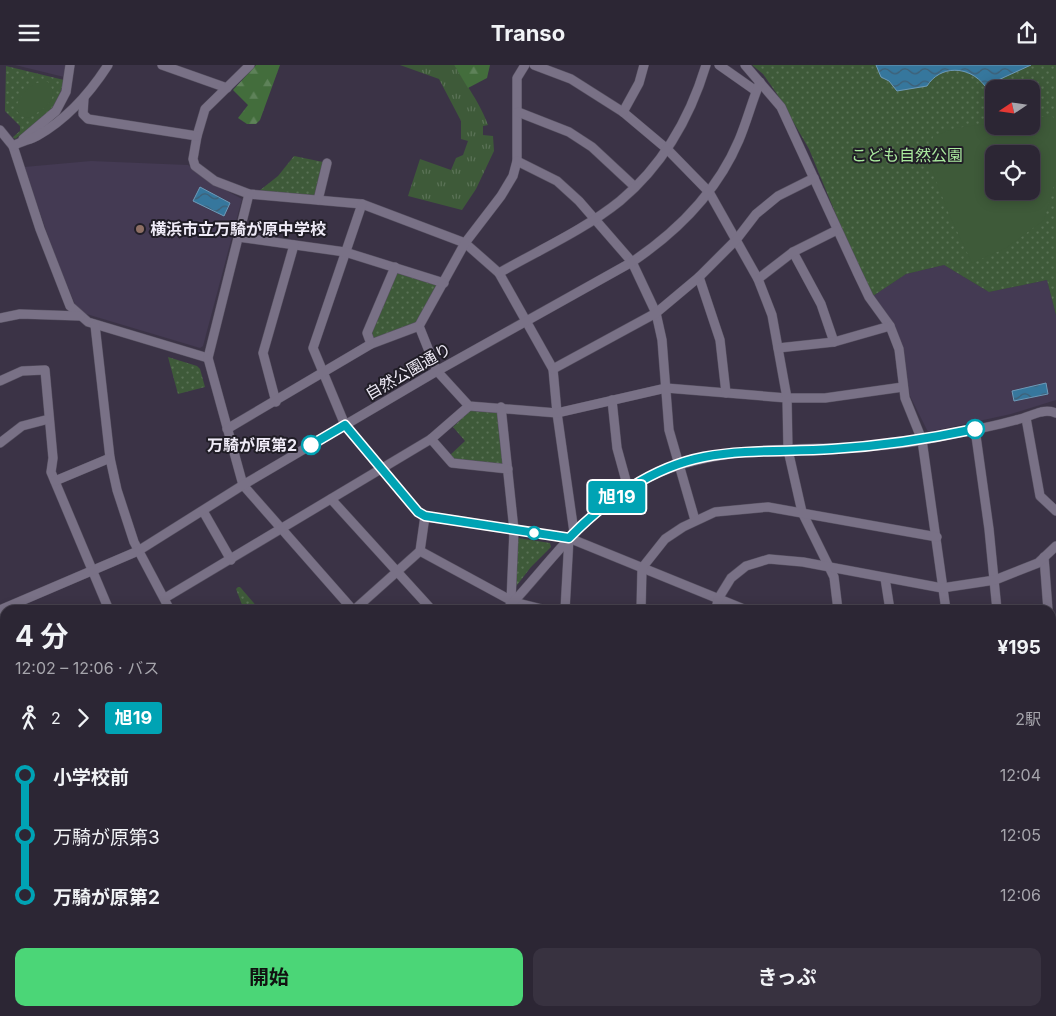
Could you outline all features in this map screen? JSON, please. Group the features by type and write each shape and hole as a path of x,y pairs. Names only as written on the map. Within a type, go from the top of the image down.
{"street":[{"path":"13,146 56,111 66,92 70,65"},
{"path":"21,140 36,137 73,109 84,98 108,65"},
{"path":"162,65 173,67 227,88"},
{"path":"250,65 205,109 197,136 193,159 195,165 215,181 248,194 362,204 465,243 499,273 528,320 553,369 572,535 565,605"},
{"path":"227,429 276,402 371,344 419,326 465,243 502,196 513,176 517,161 517,78 525,65"},
{"path":"534,65 571,79 623,112 667,149 709,192 758,279 772,315 787,398 788,450 802,512 834,577 837,605"},
{"path":"623,112 638,83 644,65"},
{"path":"499,273 595,218 635,187 667,149 682,126 696,97 706,65"},
{"path":"719,65 758,86 781,107 868,297 890,326 898,349 905,398 922,440 945,605"},
{"path":"745,65 758,86"},
{"name":"自然公園通り","path":"6,605 138,551 243,485 436,371 632,262 658,245 695,210 709,192 738,140 758,86"},
{"path":"84,98 84,114 88,119 197,136"},
{"path":"518,113 569,132 592,147 635,187"},
{"path":"0,130 13,146 40,229 70,306 95,325 208,357"},
{"path":"517,161 557,181 595,218 632,262 656,313 662,340 669,430 677,464 695,520"},
{"path":"318,200 327,163"},
{"path":"553,369 656,313 699,277 736,240 756,214 778,196 814,178"},
{"path":"248,194 208,357 243,485 350,605"},
{"path":"362,204 313,348 345,425 418,512 425,516 514,530 572,535 642,568 733,605"},
{"path":"758,279 793,252 837,230"},
{"path":"238,237 345,252 444,283"},
{"path":"276,402 263,353 294,245"},
{"path":"793,252 822,304 834,342"},
{"path":"371,344 367,333 395,267"},
{"path":"699,277 720,340 726,393"},
{"path":"0,318 20,314 81,316"},
{"path":"95,325 110,458 126,519 138,551 168,605"},
{"path":"419,326 436,371 469,406"},
{"path":"778,348 834,342 890,326"},
{"path":"0,381 22,371 45,370 53,458 51,472 104,605"},
{"path":"165,599 431,439 469,406 501,407 557,413 666,388 787,398 825,398 903,387"},
{"path":"612,400 619,458 628,488"},
{"path":"501,407 514,530 512,601"},
{"path":"509,605 572,535 628,488 677,464 713,456 788,450 831,449 922,440 1026,418 1042,412 1056,413"},
{"path":"1026,418 1040,495 1056,511"},
{"path":"0,443 22,426 49,419"},
{"path":"975,429 997,605"},
{"path":"431,439 452,463 508,469"},
{"path":"55,481 110,458"},
{"path":"331,499 428,605"},
{"path":"641,605 642,568 665,539 695,520 715,512 750,507 768,507 937,537"},
{"path":"203,511 231,560"},
{"path":"360,605 420,551 425,516"},
{"path":"717,605 718,599 731,577 746,566 769,559 802,562 942,588 995,580 1038,563 1056,546"},
{"path":"420,551 512,601 527,605"},
{"path":"1044,557 1048,605"},
{"path":"885,578 889,605"}],"shaded area":[{"path":"15,65 66,65 64,77"},
{"name":"横浜市立万騎が原中学校","path":"91,161 188,165 214,184 242,199 203,346 200,348 83,313 77,309 56,259 24,167"},
{"path":"944,265 989,292 1047,280 1056,315 1056,400 1011,414 928,432 910,396 906,374 873,296 906,274"}],"green space":[{"path":"256,65 280,65 260,120 256,124 247,124 238,118 248,105 233,90"},
{"path":"400,65 454,65 482,110 488,125 483,126 483,135 493,136 494,151 476,189 462,210 408,196 420,159 451,170 456,158 463,155 468,141 461,139 461,121 439,79"},
{"path":"454,65 490,65 487,78 468,88"},
{"name":"こども自然公園","path":"752,65 1056,65 1056,315 1047,280 989,292 944,265 906,274 873,296 848,244 809,149 763,74"},
{"path":"6,66 64,80 61,91 52,108 40,121 15,139 13,137 20,131 20,126 5,111"},
{"path":"40,82 48,82 52,88 52,99 44,108 28,118 21,116 15,109 19,100 28,89"},
{"path":"1052,116 1056,120 1056,178 1044,220 1006,248 972,263 949,214 925,152 934,136 956,128 985,124 985,135 1040,135 1040,117"},
{"path":"294,156 323,162 317,195 312,197 259,191 278,176"},
{"path":"396,270 440,284 417,323 373,341 370,333"},
{"path":"168,357 197,366 200,369 205,387 178,394"},
{"path":"471,410 498,411 504,466 454,461 449,456 465,441 453,427"},
{"path":"518,538 550,543 551,547 531,567 514,589"},
{"path":"240,587 256,605 242,605 236,589"}],"water":[{"path":"876,65 1031,65 998,80 985,80 985,86 971,74 955,70 939,74 927,86 897,91 889,81 881,77"},
{"path":"200,187 230,203 224,216 193,201"},
{"path":"1046,383 1048,394 1014,401 1012,391"}],"bus line":[{"name":"旭19","path":"311,445 345,425 418,512 425,516 569,538 628,488 677,464 721,455 831,449 922,440 975,429"}],"place":[{"name":"横浜市立万騎が原中学校","path":"140,229"},
{"name":"万騎が原第2","path":"311,445"}]}
